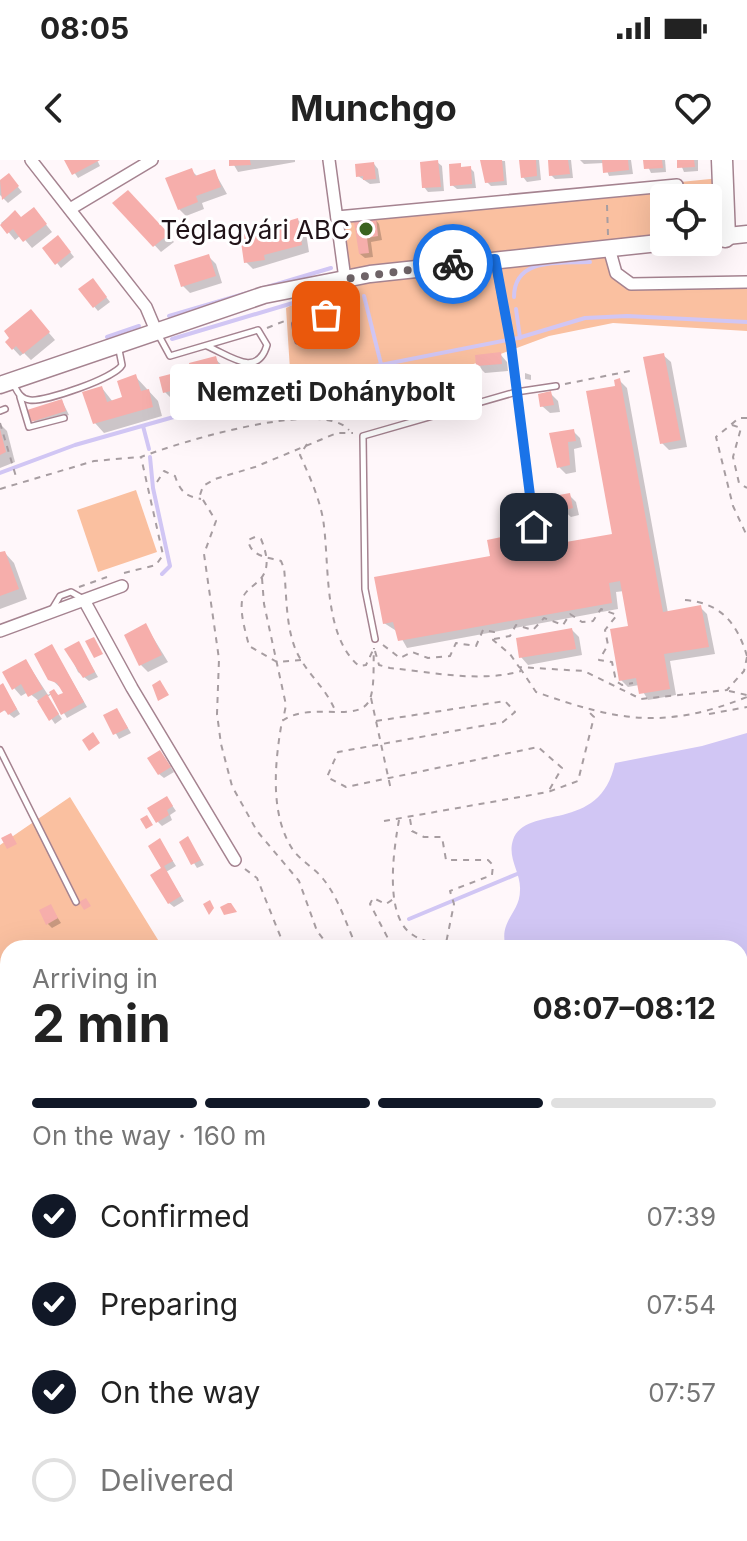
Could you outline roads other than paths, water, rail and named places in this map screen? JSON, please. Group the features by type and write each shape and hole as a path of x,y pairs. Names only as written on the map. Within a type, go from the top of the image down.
{"highway":[{"path":"720,184 722,160"}],"main road":[{"path":"722,236 747,234"},
{"path":"11,387 118,345 264,295 345,279 495,259 650,244"}],"street":[{"path":"31,160 146,307 157,333"},
{"path":"70,209 152,160"},
{"path":"329,160 345,279"},
{"path":"337,217 650,188"},
{"path":"609,248 616,273 631,284 747,282"},
{"path":"0,631 122,586"},
{"path":"85,602 132,688 235,860"}],"lane":[{"path":"495,259 511,345 534,527"},
{"path":"305,321 312,339 309,344 298,341 295,324 305,321 347,309 345,279"},
{"path":"157,333 164,352 170,356 258,330 267,345 264,356 254,364 245,364 207,346"},
{"path":"11,387 33,401 107,378 122,365 118,345"},
{"path":"375,639 365,589 363,436 516,392 556,386"},
{"path":"11,387 29,427 64,418"},
{"path":"48,615 60,596 71,592 85,602"},
{"path":"0,750 76,902"}],"waterway":[{"path":"514,297 516,284 530,269 553,263 590,262"},
{"path":"169,316 331,268"},
{"path":"172,339 333,291"},
{"path":"364,296 381,364"},
{"path":"516,309 520,338"},
{"path":"0,473 75,445 304,380 518,338 585,318 627,316 747,322"},
{"path":"107,337 139,326"},
{"path":"143,426 149,449"},
{"path":"150,457 153,488 170,566 162,574"},
{"path":"409,919 517,874"}],"place":[{"name":"Téglagyári ABC","path":"366,229"},
{"name":"Nemzeti Dohánybolt","path":"326,315"}]}
